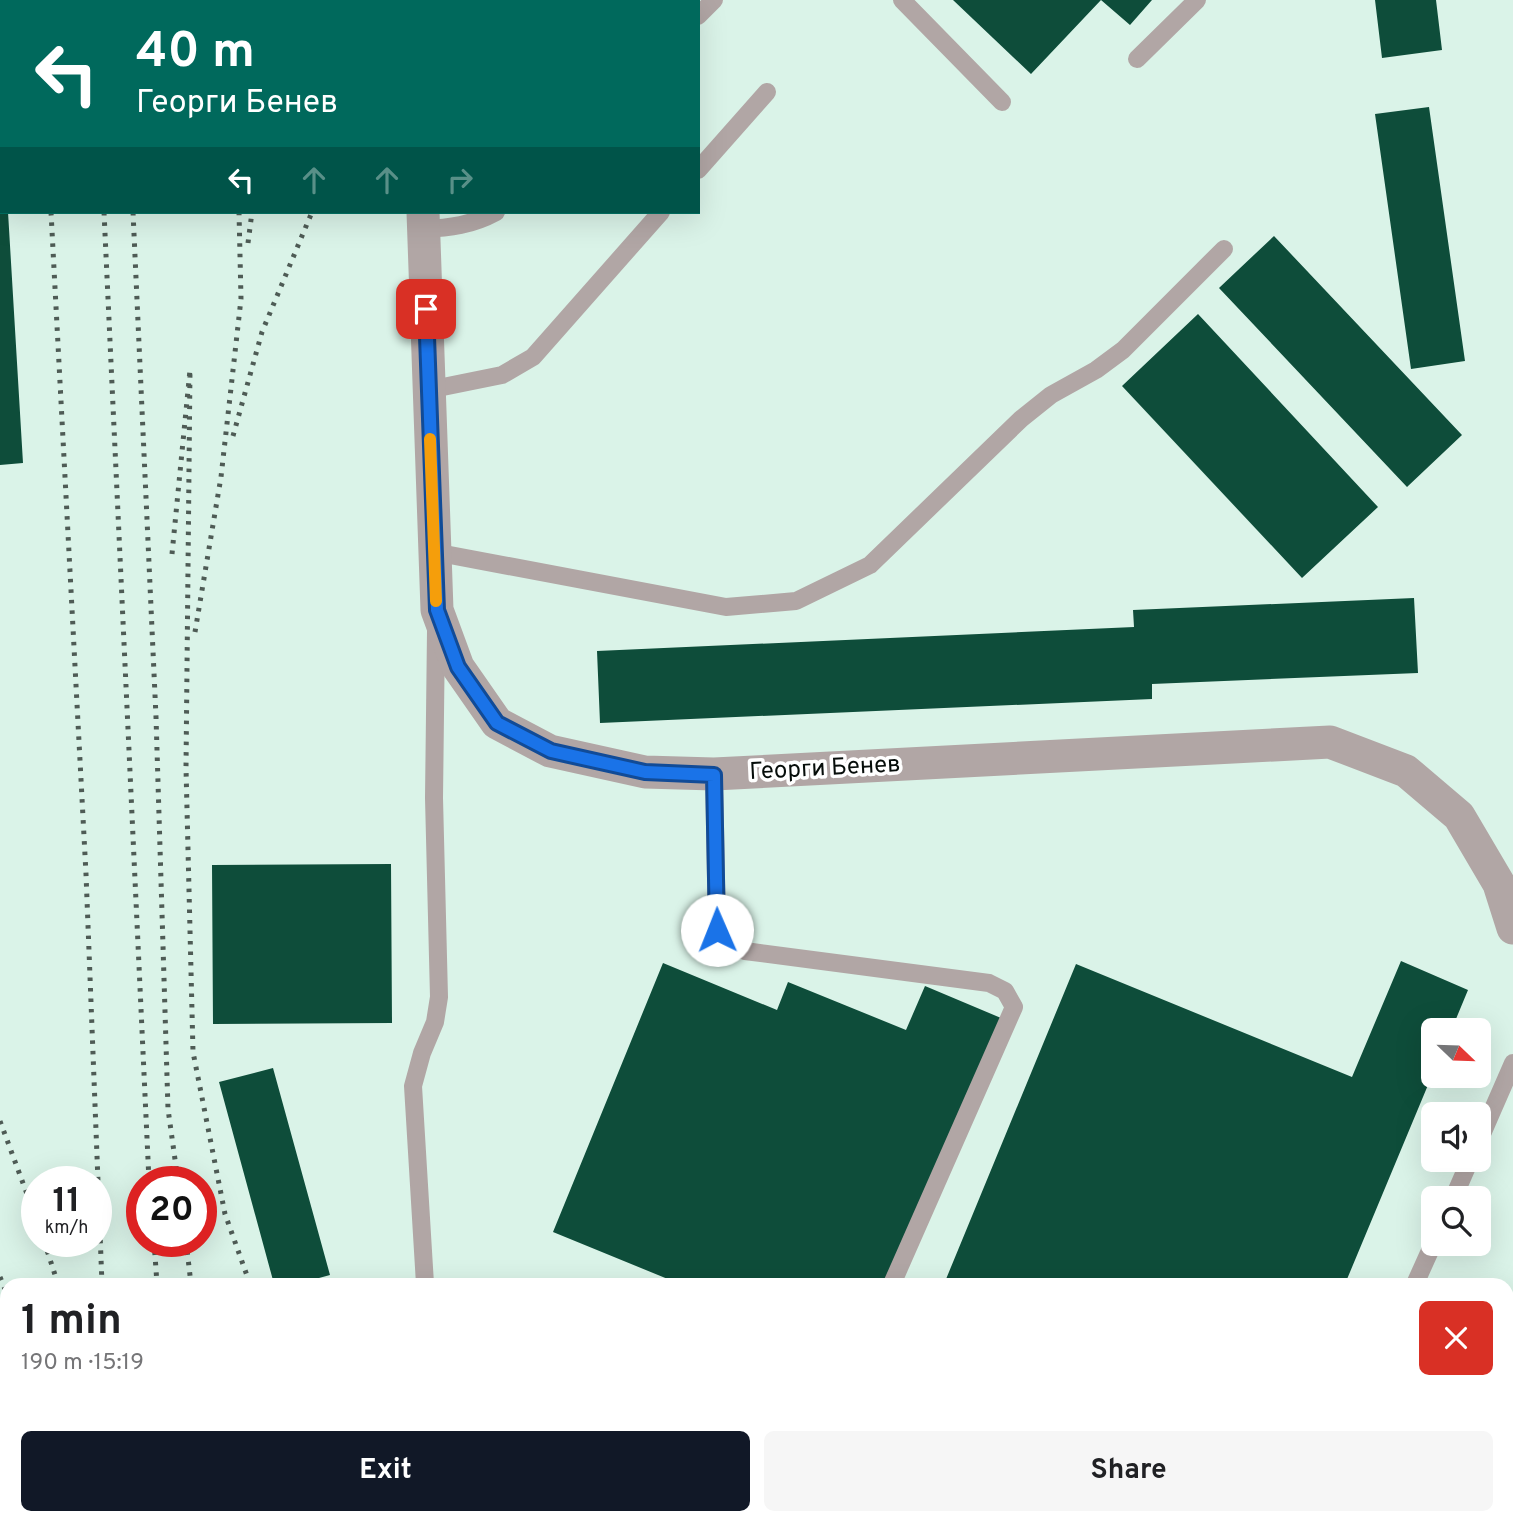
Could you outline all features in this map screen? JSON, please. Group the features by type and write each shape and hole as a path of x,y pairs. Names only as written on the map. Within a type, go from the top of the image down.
{"street":[{"name":"Георги Бенев","path":"423,220 437,610 458,667 497,723 551,751 645,772 714,775 1330,742 1406,771 1459,816 1506,883 1513,928"}],"lane":[{"path":"700,14 714,0"},
{"path":"902,0 1002,102"},
{"path":"1137,59 1197,0"},
{"path":"700,168 767,92"},
{"path":"423,220 455,228 492,214"},
{"path":"428,390 502,375 533,357 659,214"},
{"path":"434,552 726,607 796,601 870,565 1020,419 1051,395 1096,370 1123,350 1224,249"},
{"path":"425,1278 414,1086 422,1053 435,1022 439,997 434,798 437,610"},
{"path":"714,775 717,930 728,944 745,951 989,983 1005,991 1014,1007 895,1278"},
{"path":"1491,1113 1513,1063"},
{"path":"1418,1278 1428,1256"}],"building":[{"path":"953,0 1101,0 1031,74"},
{"path":"1101,0 1152,0 1130,25"},
{"path":"1375,0 1436,0 1442,50 1382,58"},
{"path":"1429,107 1465,361 1411,369 1375,114"},
{"path":"0,214 8,214 23,463 0,465"},
{"path":"1274,236 1462,435 1407,487 1219,288"},
{"path":"1198,314 1378,507 1302,578 1122,386"},
{"path":"1414,598 1418,673 1152,684 1152,699 600,723 597,651 1134,627 1133,610"},
{"path":"391,864 392,1023 213,1024 212,865"},
{"path":"1401,961 1468,990 1456,1018 1421,1018 1421,1088 1427,1088 1348,1278 946,1278 1076,964 1352,1077"},
{"path":"663,963 777,1010 788,982 906,1030 925,986 1001,1018 892,1278 665,1278 553,1232"},
{"path":"273,1068 330,1275 319,1278 272,1278 219,1082"}],"railway":[{"path":"51,214 86,874 102,1278"},
{"path":"104,214 148,1166"},
{"path":"133,214 156,717 168,1109 176,1166"},
{"path":"195,632 221,477 241,299 239,214"},
{"path":"248,243 252,214"},
{"path":"233,436 262,332 311,214"},
{"path":"172,554 190,370 186,768 193,1052 225,1214 248,1278"},
{"path":"0,1121 21,1178"},
{"path":"49,1257 56,1278"},
{"path":"155,1257 157,1278"},
{"path":"188,1257 190,1278"}],"slow traffic":[{"path":"430,439 436,601"}],"route":[{"path":"426,309 437,610 458,667 497,723 551,751 645,772 714,775 717,930"}]}
